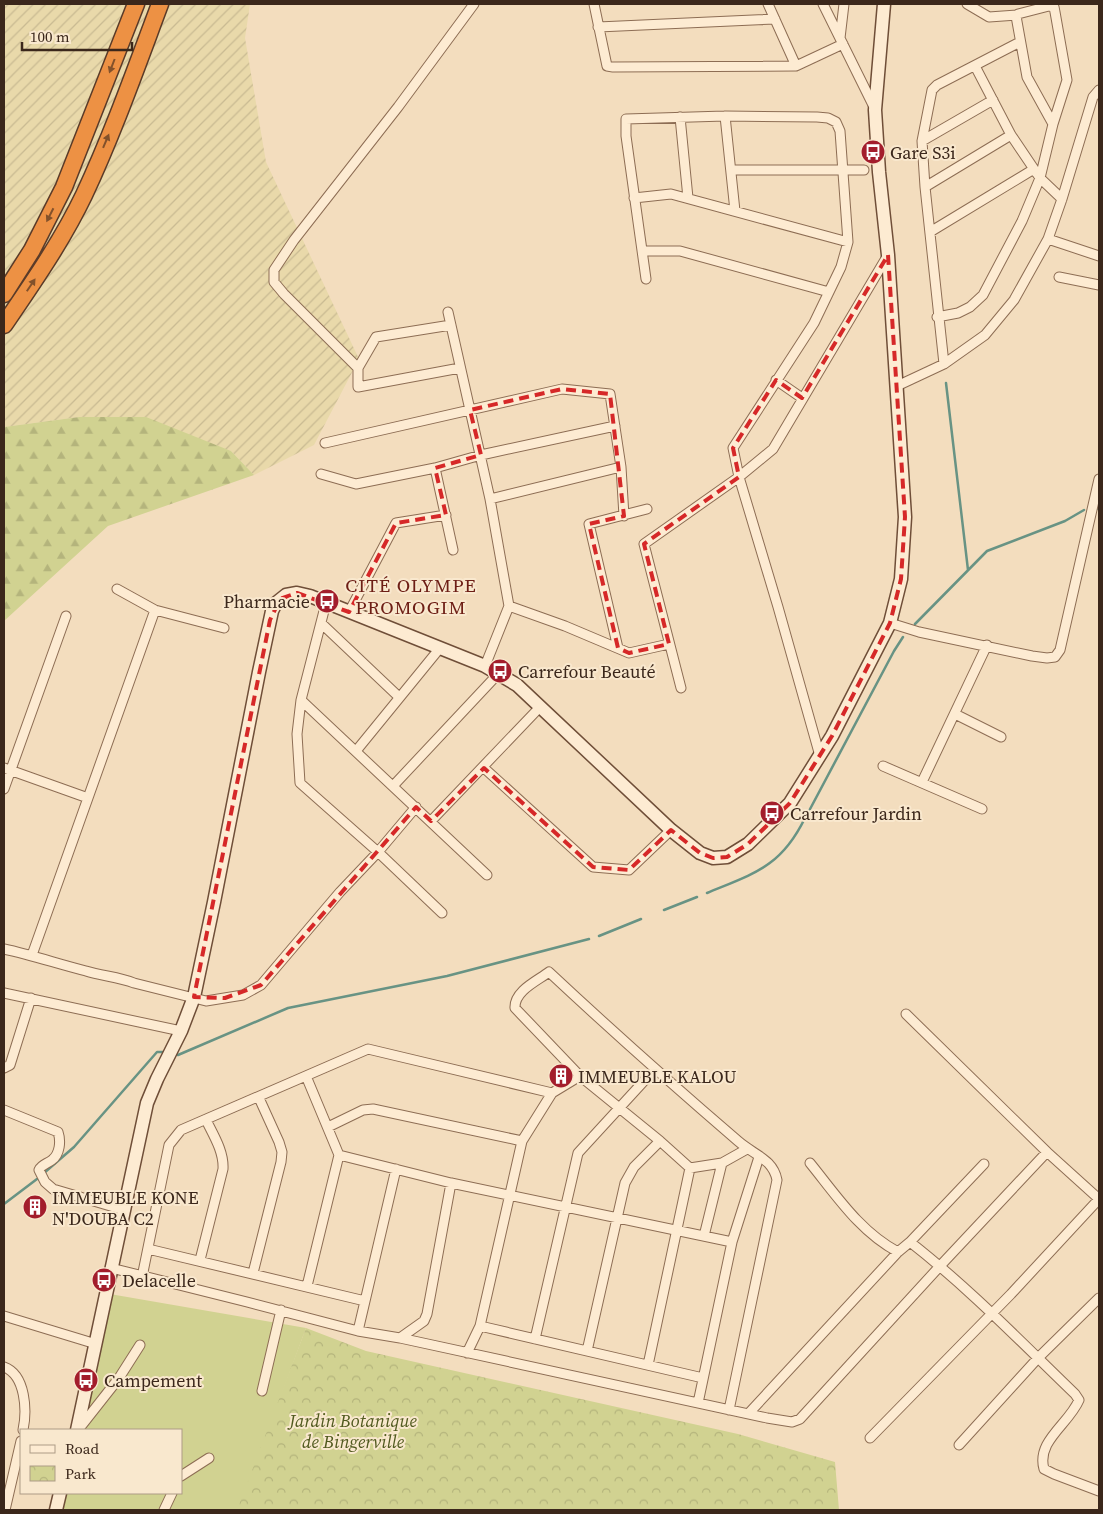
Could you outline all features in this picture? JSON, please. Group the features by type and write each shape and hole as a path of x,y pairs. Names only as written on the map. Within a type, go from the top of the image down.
{"highway":[{"path":"4,294 32,250 64,187 136,4"},
{"path":"4,325 42,269 83,196 115,121 160,4"}],"street":[{"path":"358,368 279,288 274,282 274,270 306,224 403,100 474,4"},
{"path":"594,4 607,66 614,68 796,66 841,41"},
{"path":"768,4 796,66"},
{"path":"823,4 875,110"},
{"path":"841,41 844,4"},
{"path":"77,1429 151,1091 181,1031 194,997 272,611 280,599 286,595 297,593 326,602 485,666 517,685 671,830 700,853 713,858 727,857 748,844 790,802 832,736 890,622 901,579 905,517 888,255 879,172 875,110 884,4"},
{"path":"937,317 958,313 970,307 983,295 1022,221 1040,178 1053,124 1067,80 1054,8 1050,6 1017,15 989,17 967,4"},
{"path":"1017,15 1027,77 1053,124"},
{"path":"598,27 775,19"},
{"path":"944,364 937,317 922,141 932,90 938,85 1020,42"},
{"path":"975,66 1012,135 1034,169 1040,178 1062,199"},
{"path":"897,386 944,364 985,334 1014,300 1048,239 1093,97 1099,90"},
{"path":"922,141 993,100"},
{"path":"725,116 735,211"},
{"path":"646,278 626,136 626,119 725,116 817,117 836,122 840,131 848,242 841,267 814,323 733,448 739,477 820,756"},
{"path":"680,117 688,198"},
{"path":"925,187 1012,135"},
{"path":"930,232 1034,169"},
{"path":"731,170 864,170"},
{"path":"634,198 671,194 848,242"},
{"path":"1048,239 1099,256"},
{"path":"642,250 680,251 829,292"},
{"path":"681,688 644,544 739,477 773,448 888,255"},
{"path":"1059,277 1099,285"},
{"path":"448,312 481,455 509,606 485,666"},
{"path":"451,325 376,337 358,368 358,387 460,368"},
{"path":"776,380 802,398"},
{"path":"325,443 562,389 610,394 621,467 624,516"},
{"path":"321,474 356,484 435,468 481,455 616,426"},
{"path":"490,499 621,467"},
{"path":"435,468 453,550"},
{"path":"890,622 919,632 1032,656 1046,658 1055,656 1060,650 1095,519 1099,479"},
{"path":"618,648 589,524 647,509"},
{"path":"349,612 396,523 446,515"},
{"path":"117,589 155,610 224,628"},
{"path":"326,602 302,700 297,734 300,783 378,852 442,913"},
{"path":"509,606 565,626 628,652 670,644"},
{"path":"32,955 155,610"},
{"path":"4,789 7,768 66,616"},
{"path":"322,624 399,697"},
{"path":"922,782 987,646"},
{"path":"356,751 440,648"},
{"path":"393,786 498,674"},
{"path":"302,700 487,875"},
{"path":"431,821 484,768 540,707"},
{"path":"955,714 1001,737"},
{"path":"883,766 982,809"},
{"path":"7,768 88,798"},
{"path":"484,768 593,867 629,870 671,830"},
{"path":"4,949 32,955 95,974 206,1000 243,994 261,985 416,807"},
{"path":"690,1168 619,1106 580,1076 515,1008 514,1001 518,995 549,972 655,1069 747,1149 771,1164 775,1170 777,1180 729,1410"},
{"path":"4,993 181,1031"},
{"path":"4,1068 10,1065 31,998"},
{"path":"870,1438 1011,1294 1099,1199 1047,1152 906,1014"},
{"path":"142,1277 169,1145 181,1130 368,1050 552,1093"},
{"path":"535,1339 578,1153 619,1106 655,1069"},
{"path":"306,1076 339,1154 307,1286"},
{"path":"467,1353 480,1326 522,1141 552,1093 580,1076"},
{"path":"253,1273 282,1152 259,1098"},
{"path":"328,1127 363,1110 373,1109 522,1141"},
{"path":"4,1110 58,1132 60,1146 56,1156 39,1170 49,1187 84,1200 124,1210"},
{"path":"200,1260 223,1169 223,1159 220,1150 206,1120"},
{"path":"587,1351 616,1218 628,1176 634,1167 660,1141"},
{"path":"690,1168 722,1163 747,1149"},
{"path":"111,1268 358,1331 400,1338 792,1422 800,1419 1047,1152"},
{"path":"339,1154 396,1170 732,1242"},
{"path":"698,1403 732,1242 758,1157"},
{"path":"704,1236 722,1163"},
{"path":"810,1163 849,1212 883,1244 898,1252"},
{"path":"749,1413 898,1252 910,1242 984,1164"},
{"path":"648,1365 690,1168"},
{"path":"358,1331 396,1170"},
{"path":"400,1338 424,1321 427,1314 451,1182"},
{"path":"910,1242 992,1312 1075,1394 1079,1400 1075,1409 1045,1447 1041,1460 1044,1469 1099,1490"},
{"path":"148,1249 365,1301"},
{"path":"960,1446 1038,1358 1099,1298"},
{"path":"262,1391 281,1310"},
{"path":"4,1316 96,1344"},
{"path":"480,1326 703,1378"},
{"path":"78,1429 120,1378 140,1345"},
{"path":"4,1367 14,1373 19,1381 25,1411 24,1429"},
{"path":"5,1510 20,1445"},
{"path":"182,1475 209,1458"},
{"path":"56,1510 60,1494"},
{"path":"164,1510 172,1494"}],"highlighted area":[{"path":"888,255 905,517 901,579 890,623 832,736 790,803 748,844 727,857 713,858 700,853 671,830 629,870 593,867 484,768 431,821 416,807 261,985 225,998 194,997 270,620 280,599 297,593 349,612 396,523 446,515 435,468 481,455 470,410 562,389 610,394 624,516 589,524 618,648 629,653 669,644 644,544 739,477 733,448 776,380 802,398"}],"shaded area":[{"path":"4,4 250,4 245,38 266,162 359,359 314,445 254,475 231,451 79,417 4,427"}],"green space":[{"path":"79,417 146,417 231,451 254,475 108,526 4,621 4,427"},
{"path":"104,1293 306,1328 239,1510 54,1510 58,1494 182,1494 182,1429 72,1429"},
{"name":"Jardin Botanique de Bingerville","path":"306,1328 366,1351 738,1434 835,1462 839,1510 237,1510"}],"waterway":[{"path":"946,383 968,570"},
{"path":"915,624 987,551 1065,521 1084,510"},
{"path":"809,811 903,637"},
{"path":"707,893 753,873 776,858 786,848 805,818"},
{"path":"664,910 697,897"},
{"path":"599,936 641,919"},
{"path":"173,1054 178,1055 288,1008 447,976 589,939"},
{"path":"44,1173 74,1147 157,1052 166,1052"},
{"path":"4,1204 37,1179"}],"place":[{"name":"Gare S3i","path":"873,152"},
{"name":"Pharmacie","path":"327,601"},
{"name":"Carrefour Beauté","path":"500,671"},
{"name":"Carrefour Jardin","path":"772,813"},
{"name":"IMMEUBLE KALOU","path":"561,1076"},
{"name":"IMMEUBLE KONE N'DOUBA C2","path":"35,1207"},
{"name":"Delacelle","path":"104,1280"},
{"name":"Campement","path":"86,1380"}],"district":[{"name":"CITÉ OLYMPE PROMOGIM","path":"411,596"}]}
